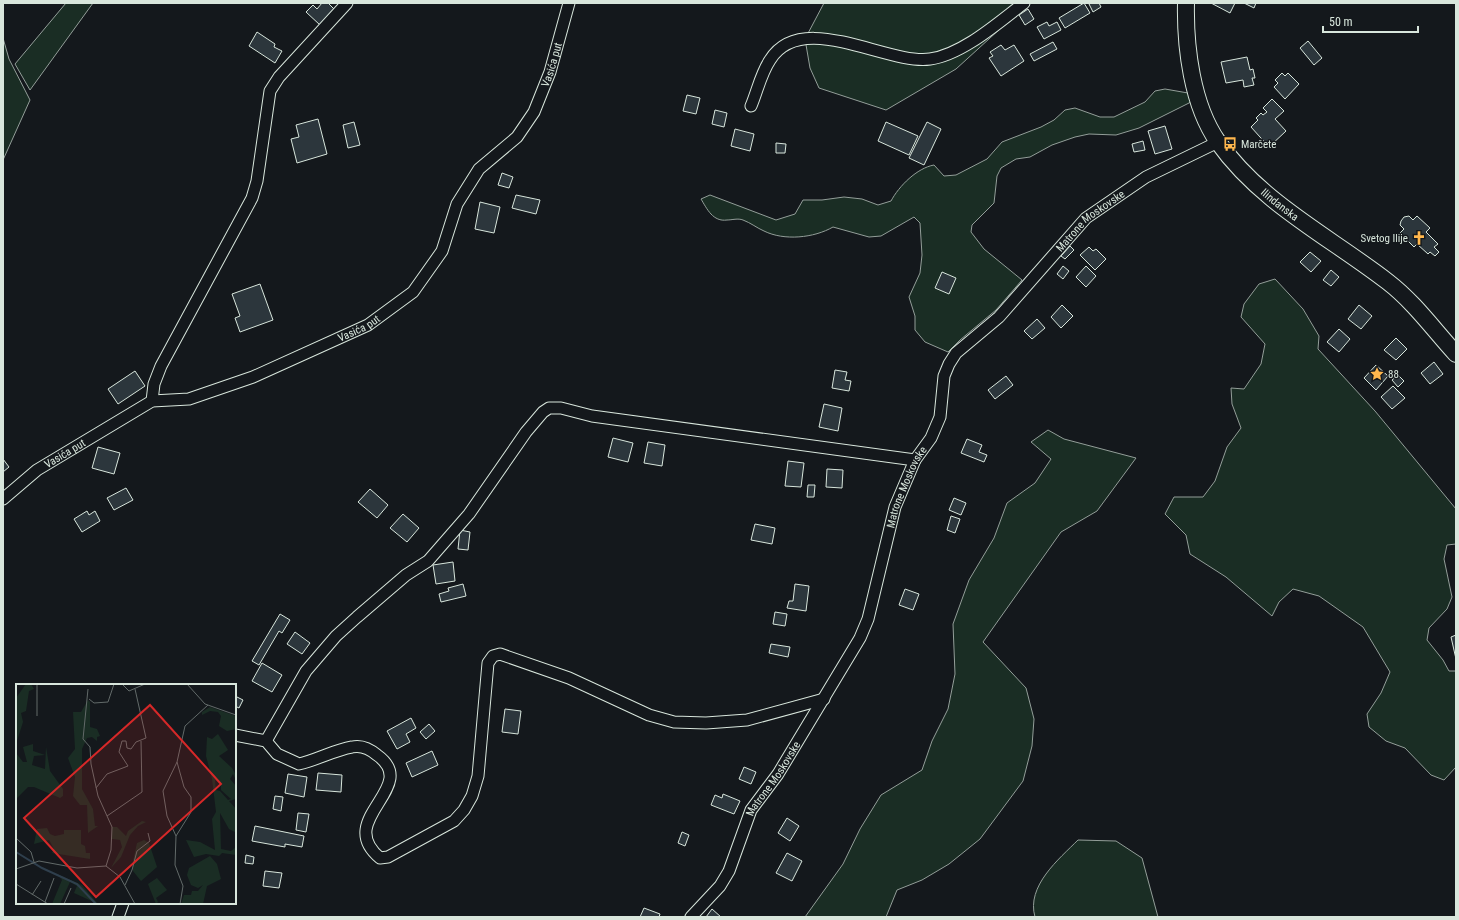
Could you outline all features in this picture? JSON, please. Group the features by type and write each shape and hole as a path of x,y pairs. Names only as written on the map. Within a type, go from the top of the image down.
{"street":[{"path":"152,400 154,384 160,366 252,198 257,181 270,91 279,77 347,3"},
{"name":"Vasića put","path":"3,499 37,470 152,400 189,399 252,377 368,325 413,292 442,251 457,204 479,169 517,137 534,112 550,72 569,3"},
{"path":"752,106 769,61 785,45 824,38 916,60 932,59 966,46 1024,3"},
{"name":"Ilindanska","path":"1186,3 1185,33 1196,88 1207,121 1218,142 1237,164 1282,206 1388,282 1406,298 1456,354"},
{"name":"Matrone Moskovske","path":"691,917 720,886 729,871 751,810 778,774 860,638 868,619 895,507 915,460 931,438 940,417 944,376 956,353 999,318 1086,218 1146,177 1218,142"},
{"path":"266,741 306,671 336,636 357,617 406,575 428,561 469,514 526,432 543,412 549,408 562,408 592,416 915,460"},
{"path":"236,735 266,741 278,754 299,764 351,747 361,747 374,752 385,760 389,766 391,778 387,789 370,817 366,830 368,842 372,851 380,858 388,857 454,821 464,810 472,796 478,776 488,663 493,656 500,654 569,678 649,715 674,722 706,723 747,720 824,699"},
{"path":"118,917 124,904"}],"green space":[{"path":"66,3 93,3 30,90 15,64"},
{"path":"824,3 1016,3 1012,18 956,69 886,110 819,88 810,68 805,39"},
{"path":"3,38 9,59 30,100 3,160"},
{"path":"1165,89 1188,93 1193,101 1139,128 1116,135 1089,134 1075,137 1052,145 1030,157 1016,159 1001,168 997,176 994,203 972,225 971,232 984,249 1022,280 996,310 948,352 925,342 915,330 915,316 909,297 920,273 922,255 920,223 914,217 881,236 869,237 833,227 817,234 790,237 772,234 761,230 741,219 718,219 711,214 701,199 710,195 776,220 795,214 803,200 822,200 844,197 862,199 878,205 891,201 894,195 909,178 921,170 934,165 944,176 956,175 987,159 1002,142 1041,127 1054,120 1065,110 1075,108 1100,117 1114,117 1145,102 1155,91"},
{"path":"1275,279 1303,309 1319,336 1318,349 1375,411 1456,509 1456,544 1447,545 1444,559 1452,597 1447,609 1429,628 1427,640 1443,660 1449,671 1456,671 1456,767 1444,780 1431,775 1405,748 1386,741 1369,727 1367,714 1381,693 1390,672 1363,627 1319,596 1293,589 1279,602 1272,616 1226,577 1190,554 1186,535 1165,514 1174,497 1203,497 1215,481 1227,447 1241,428 1232,404 1231,388 1244,389 1261,364 1265,344 1241,317 1244,304 1259,284"},
{"path":"1048,430 1064,439 1136,458 1097,511 1061,532 983,642 1026,688 1034,719 1032,746 1023,781 980,839 949,864 922,880 897,890 886,917 805,917 843,864 860,829 881,795 922,770 932,741 948,709 955,674 953,624 969,580 994,538 1007,503 1035,483 1051,459 1031,442"},
{"path":"1078,840 1116,841 1142,858 1158,917 1035,917 1033,906 1035,895 1040,884 1046,874"}],"building":[{"path":"322,3 328,3 334,9 320,25 306,12 313,5 317,9"},
{"path":"1084,3 1090,13 1065,28 1059,18"},
{"path":"1099,3 1101,7 1093,12 1089,4"},
{"path":"1211,3 1235,3 1230,13"},
{"path":"1244,3 1256,3 1254,8"},
{"path":"1028,9 1034,19 1025,25 1019,15"},
{"path":"1047,22 1049,26 1057,22 1061,30 1044,39 1037,27"},
{"path":"257,32 275,44 274,47 282,51 275,63 249,46"},
{"path":"1308,41 1322,58 1314,65 1300,48"},
{"path":"1053,42 1057,49 1034,61 1030,54"},
{"path":"1001,45 1005,50 1014,45 1024,61 1001,76 989,58 993,56 990,52"},
{"path":"1247,57 1250,70 1253,69 1255,78 1252,78 1254,85 1244,87 1243,80 1226,83 1221,62"},
{"path":"1282,73 1285,76 1288,73 1299,84 1285,99 1274,87 1278,83 1275,80"},
{"path":"687,95 700,98 696,114 683,111"},
{"path":"1272,99 1284,111 1275,119 1286,131 1269,147 1251,127 1258,120 1256,118 1261,113 1263,115 1267,112 1263,108"},
{"path":"715,110 727,113 724,127 712,124"},
{"path":"318,119 327,154 297,163 291,139 299,137 296,125"},
{"path":"354,122 360,145 348,148 343,125"},
{"path":"886,122 918,136 909,155 878,141"},
{"path":"927,122 941,129 924,165 909,158"},
{"path":"1165,126 1172,149 1155,154 1148,131"},
{"path":"735,129 754,134 750,151 731,146"},
{"path":"1143,141 1145,150 1134,152 1132,144"},
{"path":"776,143 786,144 785,153 776,153"},
{"path":"502,173 513,177 509,188 498,185"},
{"path":"516,195 540,200 536,214 512,208"},
{"path":"480,202 500,207 494,233 475,229"},
{"name":"Svetog Ilije","path":"1409,216 1413,220 1417,216 1430,228 1426,232 1438,244 1434,247 1439,252 1435,256 1430,252 1428,254 1417,244 1414,247 1400,233 1404,229 1400,225 1401,221 1404,217"},
{"path":"1070,246 1074,250 1065,259 1061,256"},
{"path":"1089,247 1093,251 1096,249 1106,259 1095,270 1080,255"},
{"path":"1310,252 1321,261 1311,272 1300,262"},
{"path":"1063,266 1069,271 1063,279 1057,274"},
{"path":"1086,266 1096,276 1086,287 1076,277"},
{"path":"1331,270 1339,277 1331,286 1323,280"},
{"path":"942,272 956,278 949,294 935,288"},
{"path":"260,284 273,320 240,332 235,318 240,316 232,294"},
{"path":"1062,305 1073,316 1061,328 1051,317"},
{"path":"1359,305 1372,316 1361,329 1348,319"},
{"path":"1037,319 1045,328 1032,339 1024,331"},
{"path":"1339,329 1350,339 1339,352 1327,342"},
{"path":"1396,338 1407,349 1396,360 1384,350"},
{"path":"1434,362 1443,374 1430,384 1421,373"},
{"path":"1376,365 1388,376 1376,390 1364,378"},
{"path":"835,370 847,372 845,380 851,381 849,391 832,388"},
{"path":"135,371 145,386 118,404 108,389"},
{"path":"1398,375 1404,381 1398,387 1392,380"},
{"path":"1006,376 1013,385 995,399 988,390"},
{"path":"1393,386 1405,398 1392,409 1381,397"},
{"path":"824,404 842,408 838,431 819,427"},
{"path":"613,438 633,443 628,462 608,457"},
{"path":"967,439 982,445 979,452 987,455 984,462 961,453"},
{"path":"648,442 665,445 662,466 644,463"},
{"path":"98,447 120,453 114,474 92,468"},
{"path":"3,459 9,467 3,472"},
{"path":"788,461 804,463 801,487 785,486"},
{"path":"827,469 843,470 842,488 826,487"},
{"path":"808,485 815,485 814,497 807,497"},
{"path":"126,488 133,500 114,510 107,498"},
{"path":"370,489 388,505 377,518 358,502"},
{"path":"954,498 966,503 961,515 949,510"},
{"path":"87,511 89,515 95,511 100,521 82,532 74,519"},
{"path":"403,514 419,528 407,542 390,528"},
{"path":"951,516 960,519 955,533 947,530"},
{"path":"755,524 775,528 772,544 751,540"},
{"path":"460,530 470,532 468,550 458,549"},
{"path":"453,562 455,581 436,584 433,565"},
{"path":"463,584 466,596 441,602 439,594 449,591 448,588"},
{"path":"795,584 809,586 806,611 787,608 789,601 793,601"},
{"path":"905,589 919,594 913,610 899,605"},
{"path":"775,612 787,614 785,626 773,624"},
{"path":"280,614 290,620 282,633 279,631 259,665 252,661"},
{"path":"295,632 310,643 302,654 287,644"},
{"path":"1456,635 1456,659 1451,637"},
{"path":"771,644 790,647 788,657 769,653"},
{"path":"262,663 282,675 272,692 252,681"},
{"path":"236,696 243,700 239,708 236,706"},
{"path":"505,709 521,711 518,734 502,732"},
{"path":"411,718 416,728 406,734 410,742 397,749 387,731"},
{"path":"429,724 435,731 426,739 420,732"},
{"path":"432,751 438,765 412,777 406,763"},
{"path":"744,767 756,772 751,784 739,779"},
{"path":"318,773 342,775 341,792 316,790"},
{"path":"288,774 307,777 304,797 285,793"},
{"path":"723,794 740,801 734,814 711,805 715,795 722,798"},
{"path":"275,796 283,797 281,811 273,809"},
{"path":"298,813 309,814 306,832 296,830"},
{"path":"787,818 799,826 790,841 778,833"},
{"path":"255,826 304,836 302,847 285,844 285,847 252,841"},
{"path":"682,832 689,835 685,846 678,843"},
{"path":"787,853 802,861 792,881 776,873"},
{"path":"246,855 254,857 253,864 245,863"},
{"path":"265,871 282,873 279,888 263,886"},
{"path":"644,908 660,914 659,917 640,917"},
{"path":"712,909 721,917 706,917"}],"place":[{"name":"Marčete","path":"1230,144"},
{"name":"Svetog Ilije","path":"1419,238"},
{"name":"88","path":"1377,374"}]}
